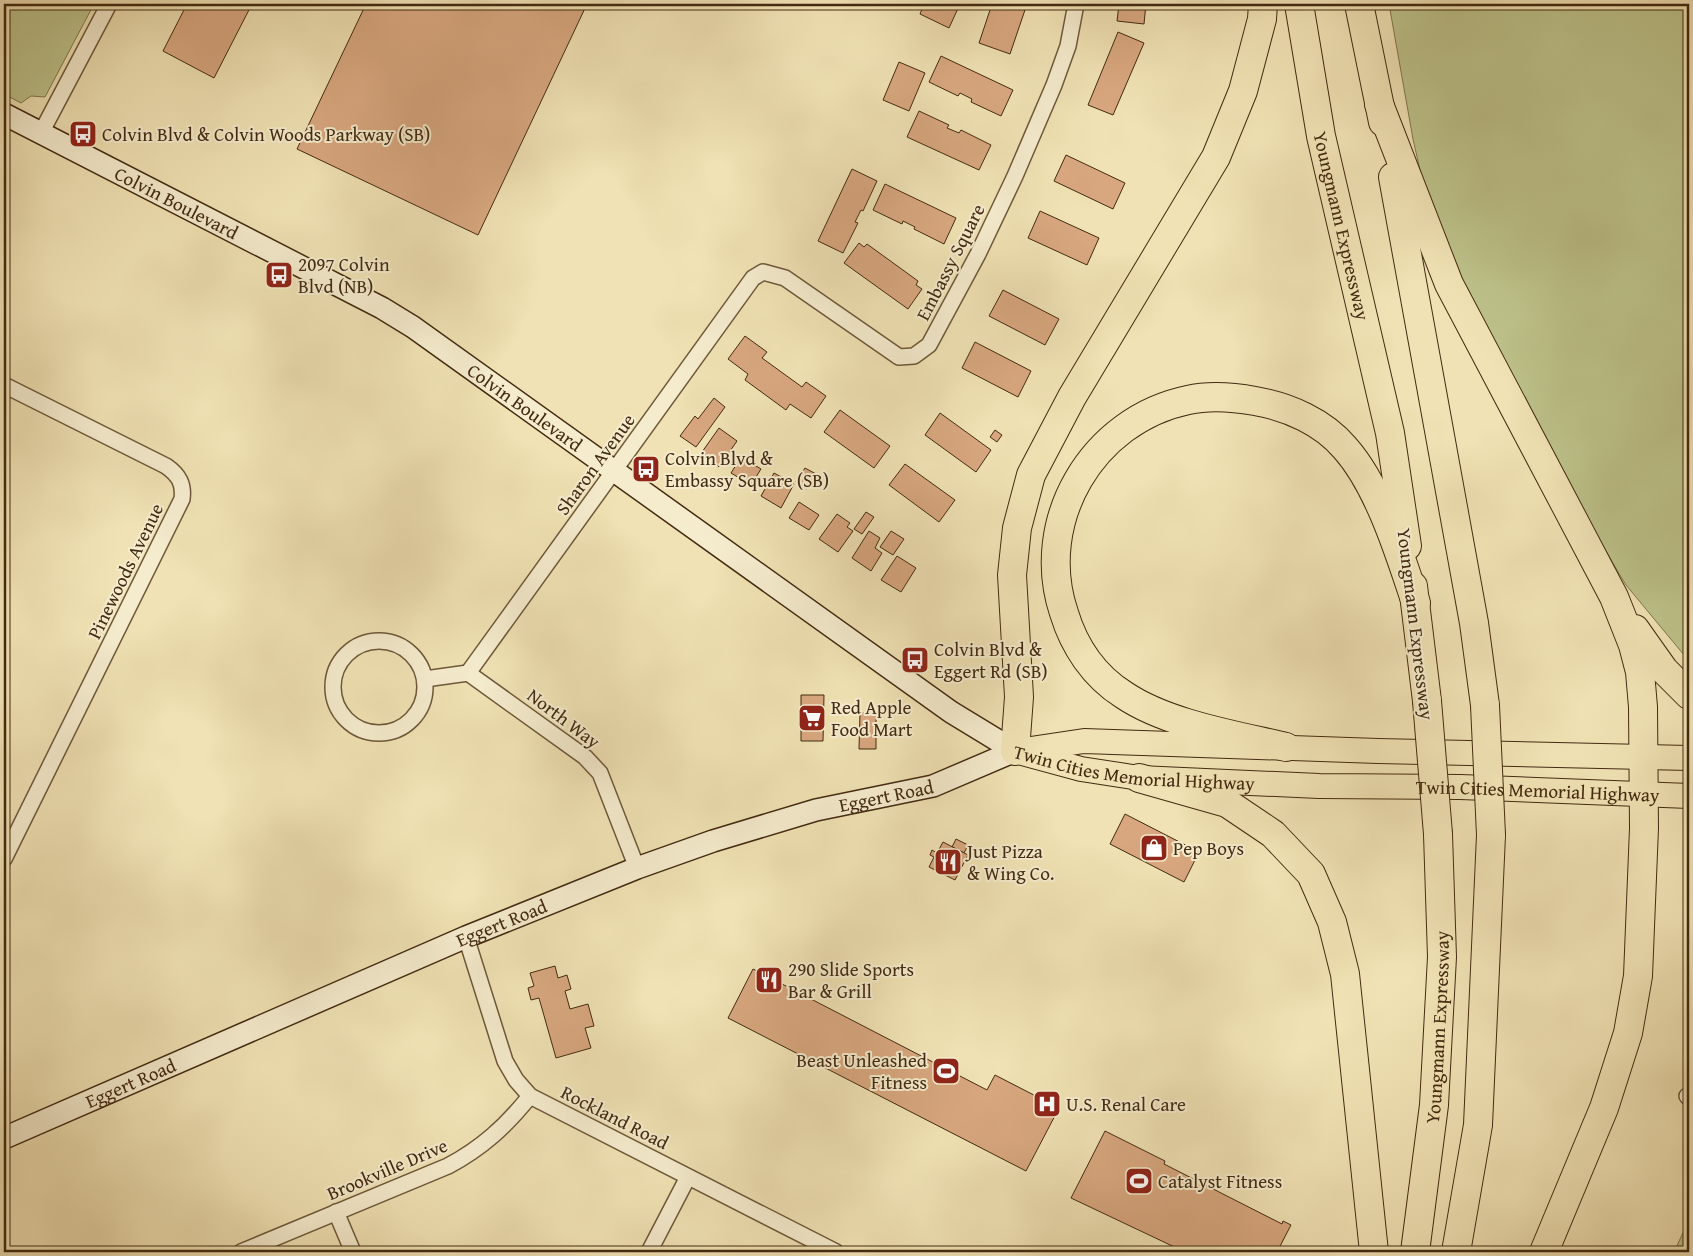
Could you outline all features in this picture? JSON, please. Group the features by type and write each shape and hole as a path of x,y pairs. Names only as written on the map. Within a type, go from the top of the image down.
{"highway":[{"path":"1015,751 1019,697 1012,574 1017,528 1031,475 1072,397 1216,157 1243,91 1262,19 1263,4"},
{"name":"Youngmann Expressway","path":"1298,4 1321,136 1390,433 1416,603 1427,701 1438,834 1442,957 1434,1105 1415,1252"},
{"path":"1359,4 1380,104 1474,623 1484,705 1491,835 1478,1125 1456,1252"},
{"path":"1380,104 1414,197 1449,284 1614,597 1633,644 1640,672 1644,796 1638,976 1634,1004 1628,1033 1604,1108 1544,1252"},
{"path":"1286,747 1184,722 1132,700 1099,675 1081,652 1068,628 1059,599 1056,543 1062,513 1076,480 1091,459 1108,441 1129,425 1158,410 1188,400 1216,397 1240,399 1264,403 1307,417 1326,430 1345,448 1360,469 1393,534 1416,603"},
{"path":"1614,597 1664,670 1689,695"},
{"path":"1139,778 1227,803 1273,834 1311,874 1332,922 1345,974 1374,1252"}],"main road":[{"name":"Twin Cities Memorial Highway","path":"1015,751 1084,741 1689,758"},
{"name":"Twin Cities Memorial Highway","path":"1015,751 1081,769 1139,778 1689,796"}],"street":[{"path":"42,133 109,4"},
{"name":"Embassy Square","path":"753,278 763,272 785,278 892,354 906,358 925,350 978,254 1035,132 1068,46 1076,4"},
{"name":"Colvin Boulevard","path":"4,114 382,308 476,371 951,712 1015,751"},
{"name":"Sharon Avenue","path":"468,673 753,278"},
{"name":"Pinewoods Avenue","path":"4,385 166,466 175,472 183,489 182,499 178,508 4,859"},
{"path":"385,641 406,649 415,658 425,679 423,702 418,712 410,721 391,732 368,732 348,722 335,703 333,680 342,658 361,644 385,641"},
{"path":"425,679 468,673"},
{"name":"North Way","path":"468,673 585,757 600,773 637,868"},
{"name":"Eggert Road","path":"4,1138 466,937 637,868 730,835 816,810 933,786 1015,751"},
{"name":"Rockland Road","path":"466,937 505,1060 516,1080 530,1096 836,1252"},
{"name":"Brookville Drive","path":"241,1252 448,1166 471,1154 510,1121 530,1096"},
{"path":"649,1252 688,1177"},
{"path":"336,1212 353,1252"}],"green space":[{"path":"4,4 94,4 45,97 31,96 21,103 4,94"},
{"path":"1389,4 1689,4 1689,661 1626,585 1614,565 1573,493 1446,253 1427,201 1413,139"},
{"path":"1689,1220 1688,1252 1674,1252"}],"building":[{"path":"187,4 252,4 214,78 163,51"},
{"path":"366,4 587,4 478,235 297,149"},
{"path":"924,4 960,4 949,28 920,14"},
{"path":"992,4 1027,4 1010,54 979,43"},
{"path":"1119,4 1146,4 1144,24 1117,21"},
{"path":"1118,32 1144,43 1113,115 1088,105"},
{"path":"941,56 1013,90 1001,116 971,102 972,99 960,93 958,96 929,82"},
{"path":"899,62 925,73 909,111 883,100"},
{"path":"919,111 949,125 947,128 959,133 961,130 991,145 979,170 907,137"},
{"path":"1066,155 1125,183 1113,209 1054,181"},
{"path":"852,169 877,181 863,211 861,210 855,222 858,223 843,253 818,241"},
{"path":"885,184 956,218 944,244 914,229 915,227 903,221 902,224 873,210"},
{"path":"1040,211 1099,238 1087,265 1028,238"},
{"path":"859,243 864,247 867,244 918,281 916,285 922,289 908,309 844,263"},
{"path":"1003,290 1059,319 1045,345 989,316"},
{"path":"745,336 767,352 762,358 802,387 806,382 826,396 811,418 790,404 786,410 745,380 748,374 728,359"},
{"path":"975,342 1031,371 1018,397 962,368"},
{"path":"714,398 725,407 696,447 680,436 695,416 698,419"},
{"path":"840,410 890,446 874,468 824,432"},
{"path":"940,413 991,450 976,472 925,435"},
{"path":"719,428 737,441 719,467 702,452"},
{"path":"995,430 1002,435 997,442 990,437"},
{"path":"741,457 761,469 751,485 731,473"},
{"path":"905,464 955,500 939,522 889,485"},
{"path":"805,468 816,474 807,489 796,482"},
{"path":"774,473 794,484 781,508 761,496"},
{"path":"799,502 819,515 809,530 789,518"},
{"path":"866,512 874,517 862,534 854,529"},
{"path":"837,514 850,523 847,527 853,531 838,552 819,539"},
{"path":"869,531 880,538 875,548 882,553 871,571 852,558"},
{"path":"891,531 904,539 893,555 880,547"},
{"path":"897,556 916,568 901,592 881,580"},
{"name":"Red Apple Food Mart","path":"801,695 824,695 823,741 801,741"},
{"path":"860,713 876,713 876,749 859,749"},
{"name":"Pep Boys","path":"1125,814 1199,852 1184,882 1110,844"},
{"path":"956,839 968,845 964,853 952,847"},
{"name":"Just Pizza & Wing Co.","path":"943,842 968,855 955,880 929,867 934,857 930,855 932,850 937,853"},
{"path":"555,966 558,978 567,975 571,989 565,991 570,1009 588,1004 594,1026 585,1028 591,1048 556,1058 539,998 531,1000 528,988 534,986 530,973"},
{"path":"753,969 987,1090 995,1075 1059,1108 1026,1171 728,1018"},
{"name":"Catalyst Fitness","path":"1105,1131 1165,1161 1164,1164 1282,1224 1283,1221 1291,1225 1277,1252 1185,1252 1071,1198"}],"place":[{"name":"Colvin Blvd & Colvin Woods Parkway (SB)","path":"83,134"},
{"name":"2097 Colvin Blvd (NB)","path":"279,275"},
{"name":"Colvin Blvd & Embassy Square (SB)","path":"646,469"},
{"name":"Colvin Blvd & Eggert Rd (SB)","path":"915,660"},
{"name":"Red Apple Food Mart","path":"812,718"},
{"name":"Pep Boys","path":"1154,848"},
{"name":"Just Pizza & Wing Co.","path":"948,862"},
{"name":"290 Slide Sports Bar & Grill","path":"769,980"},
{"name":"Beast Unleashed Fitness","path":"946,1071"},
{"name":"U.S. Renal Care","path":"1047,1104"},
{"name":"Catalyst Fitness","path":"1139,1181"}]}
